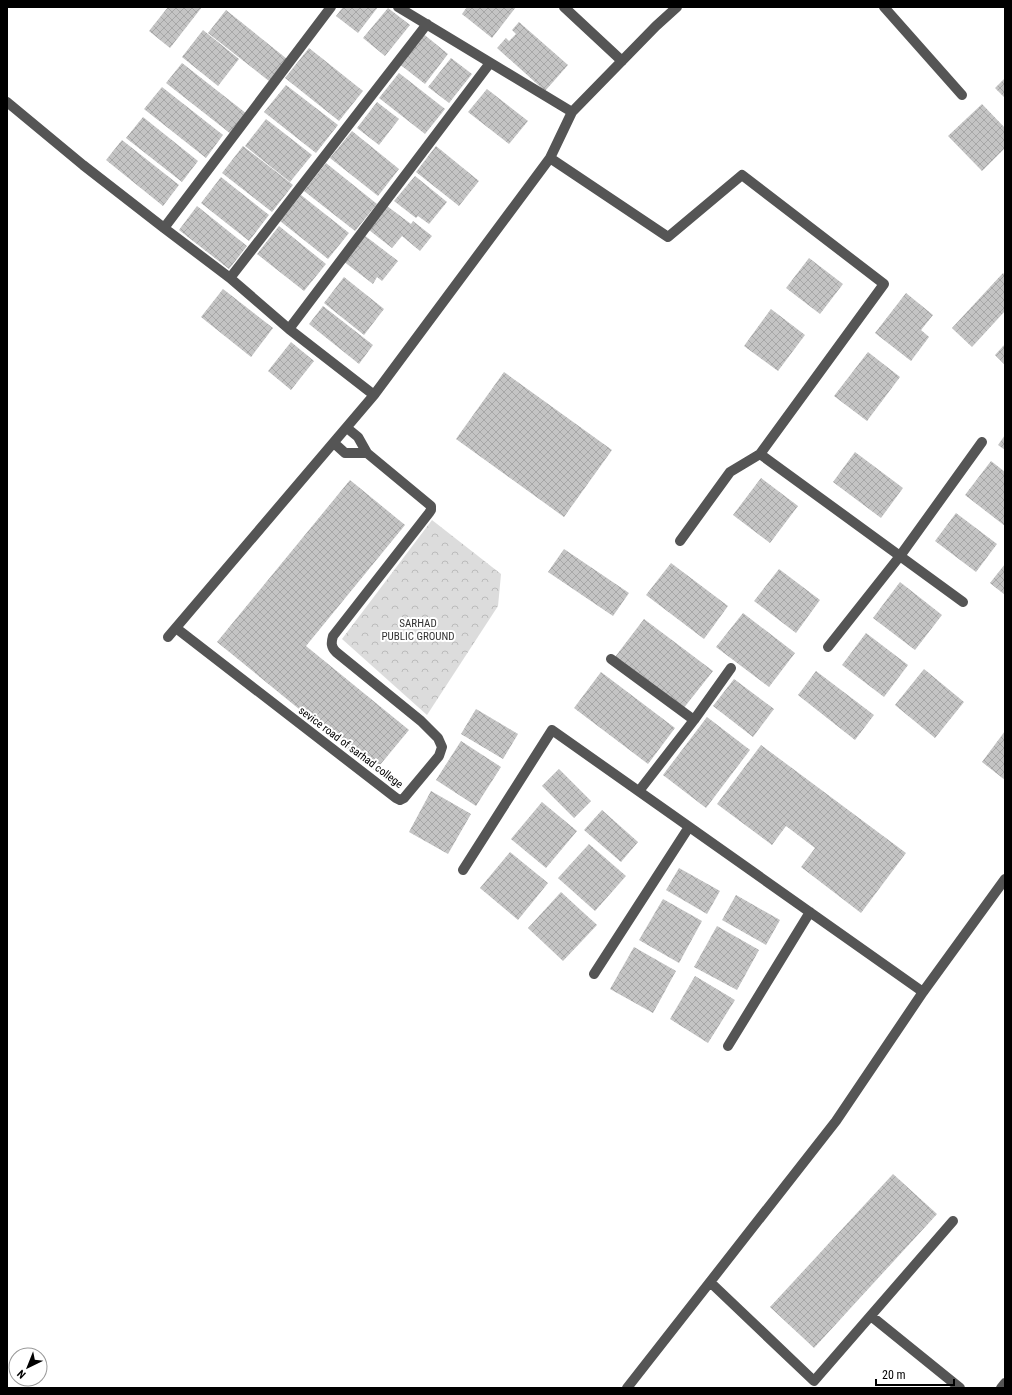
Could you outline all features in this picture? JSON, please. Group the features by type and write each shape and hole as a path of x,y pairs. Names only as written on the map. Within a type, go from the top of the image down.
{"street":[{"path":"164,228 331,7"},
{"path":"398,7 572,112"},
{"path":"564,7 622,61"},
{"path":"168,637 374,395 550,158 572,112 656,26 677,7"},
{"path":"884,7 962,95"},
{"path":"230,278 426,24"},
{"path":"289,329 490,63"},
{"path":"7,102 83,165 230,278 289,329 374,395"},
{"path":"550,158 668,237 742,175 884,284 760,454 730,472 680,541"},
{"path":"334,443 345,453 367,453 358,437 347,428"},
{"path":"828,647 900,556 982,442"},
{"name":"sevice road of sarhad college","path":"176,628 396,798 400,800 404,798 439,756 442,747 438,738 421,721 336,652 332,648 331,643 333,636 430,513 431,506 367,453"},
{"path":"760,454 963,602"},
{"path":"611,659 694,720"},
{"path":"639,792 694,720 731,668"},
{"path":"463,870 552,730 923,992"},
{"path":"594,974 689,827"},
{"path":"627,1388 836,1121 923,992 1005,879"},
{"path":"728,1046 810,912"},
{"path":"710,1282 812,1384 953,1221"},
{"path":"871,1316 960,1388"},
{"path":"1001,1388 1005,1383"}],"green space":[{"name":"SARHAD PUBLIC GROUND","path":"432,520 501,574 498,606 427,715 342,639"}],"building":[{"path":"168,7 202,7 170,48 149,31"},
{"path":"343,7 378,7 358,33 336,16"},
{"path":"467,7 516,7 492,38 462,14"},
{"path":"388,8 410,25 385,56 363,38"},
{"path":"226,10 287,59 269,81 208,33"},
{"path":"519,22 568,65 545,91 497,48 506,38 509,41 516,34 512,30"},
{"path":"203,30 239,59 218,86 182,57"},
{"path":"421,32 448,54 425,84 398,63"},
{"path":"309,48 363,91 339,121 285,78"},
{"path":"451,58 472,74 449,103 428,87"},
{"path":"182,63 247,114 231,134 166,83"},
{"path":"399,73 445,109 425,134 379,98"},
{"path":"1005,78 1005,98 995,88"},
{"path":"286,85 338,125 316,153 264,112"},
{"path":"162,87 223,135 206,158 144,109"},
{"path":"487,89 528,121 509,144 468,112"},
{"path":"377,102 399,119 379,145 357,128"},
{"path":"982,104 1005,128 1005,148 982,171 948,136"},
{"path":"143,117 198,161 182,182 126,138"},
{"path":"266,119 312,155 290,182 245,146"},
{"path":"352,131 399,169 378,196 330,158"},
{"path":"122,140 179,185 163,206 106,160"},
{"path":"243,146 293,185 272,212 222,173"},
{"path":"436,146 479,181 459,206 416,172"},
{"path":"326,163 377,204 355,231 304,191"},
{"path":"415,176 447,202 429,224 418,216 416,218 394,201"},
{"path":"221,177 269,215 249,241 201,203"},
{"path":"301,195 349,233 328,259 280,221"},
{"path":"197,206 247,246 229,269 179,230"},
{"path":"387,206 411,224 413,221 432,236 420,251 402,236 392,248 369,230"},
{"path":"279,226 326,264 304,291 257,254"},
{"path":"364,235 398,261 382,281 377,277 373,284 343,261"},
{"path":"809,258 843,284 820,314 786,288"},
{"path":"1003,273 1005,275 1005,311 972,347 952,328"},
{"path":"344,277 384,309 364,335 324,303"},
{"path":"223,289 273,328 251,357 201,317"},
{"path":"906,293 933,315 921,330 929,337 911,361 875,333"},
{"path":"323,306 373,345 359,364 309,324"},
{"path":"771,309 805,335 778,371 744,346"},
{"path":"291,342 314,361 291,390 268,371"},
{"path":"1005,344 1005,365 995,355"},
{"path":"868,352 900,377 867,421 834,396"},
{"path":"504,372 612,450 564,517 456,439"},
{"path":"1005,435 1005,450 998,445"},
{"path":"855,452 903,488 881,518 833,482"},
{"path":"991,461 1005,472 1005,526 965,495"},
{"path":"761,478 798,506 770,543 733,515"},
{"path":"350,480 405,525 306,646 409,730 375,771 217,642"},
{"path":"956,513 997,544 976,572 935,541"},
{"path":"564,549 629,593 613,616 548,572"},
{"path":"671,563 728,606 704,639 646,595"},
{"path":"1005,564 1005,595 990,583"},
{"path":"779,569 820,600 796,633 754,601"},
{"path":"900,582 942,615 915,650 873,618"},
{"path":"743,613 795,653 769,687 716,647"},
{"path":"644,619 713,671 683,709 615,657"},
{"path":"866,633 908,665 884,697 842,665"},
{"path":"924,669 964,702 935,738 895,705"},
{"path":"816,671 874,715 855,740 798,695"},
{"path":"601,672 675,728 648,764 574,708"},
{"path":"734,679 774,709 753,737 713,706"},
{"path":"476,709 518,734 503,759 461,734"},
{"path":"707,717 750,750 706,808 663,775"},
{"path":"1005,731 1005,780 982,762"},
{"path":"461,741 501,767 476,806 436,780"},
{"path":"761,745 906,853 861,913 801,867 815,848 786,826 772,845 717,804"},
{"path":"559,769 591,801 574,818 542,786"},
{"path":"431,791 471,814 448,854 409,832"},
{"path":"542,802 577,831 546,868 511,839"},
{"path":"602,810 638,842 621,862 584,830"},
{"path":"589,844 626,876 595,911 558,878"},
{"path":"510,852 548,883 518,920 480,888"},
{"path":"679,868 720,891 707,914 666,890"},
{"path":"561,892 597,925 563,961 528,928"},
{"path":"736,895 780,920 766,945 722,920"},
{"path":"663,899 702,921 679,963 639,940"},
{"path":"717,926 759,950 737,990 694,967"},
{"path":"634,947 676,971 653,1013 610,989"},
{"path":"695,976 735,1000 708,1043 670,1019"},
{"path":"893,1174 937,1214 814,1348 770,1307"}]}
